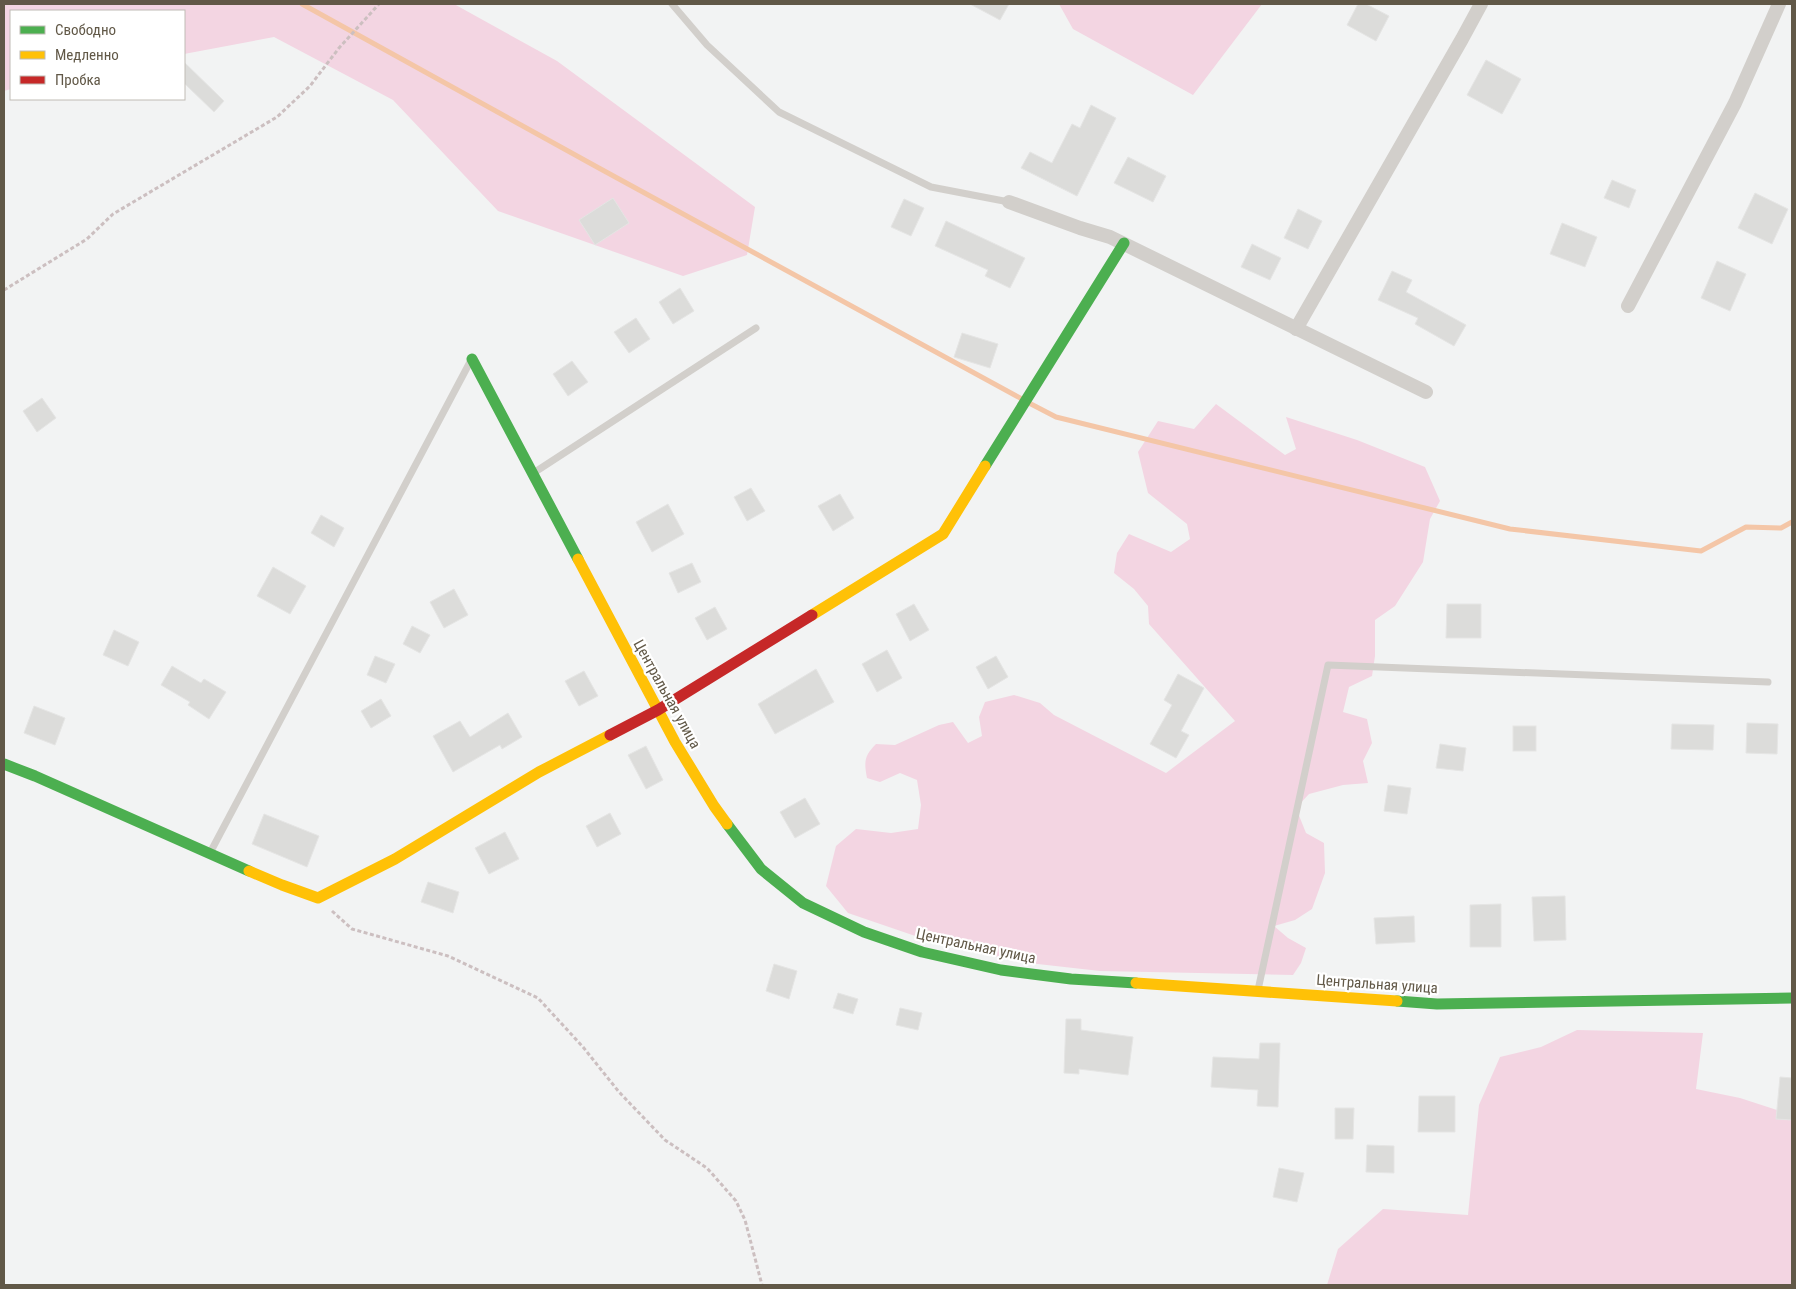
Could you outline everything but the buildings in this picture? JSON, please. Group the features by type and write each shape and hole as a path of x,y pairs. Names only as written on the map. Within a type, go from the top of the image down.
{"street":[{"path":"1296,329 1481,4"},
{"path":"1628,306 1735,103 1780,4"},
{"path":"1009,202 1124,243 1426,392"},
{"path":"4,764 318,898 395,859 539,772 658,710 943,534 1124,243"},
{"name":"Центральная улица","path":"472,359 675,742 714,806 761,869 803,903 864,932 922,952 1001,970 1071,979 1437,1004 1792,998"}],"lane":[{"path":"672,4 708,45 779,112 931,187 1009,202"},
{"path":"532,473 756,328"},
{"path":"210,853 472,359"},
{"path":"1258,991 1328,665 1768,682"}],"path":[{"path":"4,290 87,239 113,214 277,117 310,86 339,48 379,4"},
{"path":"318,898 352,929 448,956 538,998 619,1092 664,1140 707,1168 736,1201 745,1220 762,1285"}],"shaded area":[{"path":"4,4 454,4 557,61 755,207 747,255 683,276 498,211 393,100 274,37 185,54 185,10 10,10 10,89 4,91"},
{"path":"1059,4 1262,4 1193,95 1073,29"},
{"path":"1216,404 1285,455 1296,449 1286,417 1357,440 1425,467 1440,501 1430,519 1423,562 1395,606 1375,620 1375,656 1372,676 1349,687 1343,712 1367,719 1372,743 1363,761 1368,783 1343,785 1309,794 1296,808 1306,833 1324,843 1325,873 1312,909 1295,920 1274,926 1288,938 1306,948 1301,963 1293,975 1100,971 1020,962 927,940 848,913 826,886 836,846 856,829 891,833 918,829 921,805 917,780 900,773 880,782 867,778 866,760 869,752 876,744 895,745 939,725 953,722 968,743 982,736 979,717 985,702 1014,695 1040,703 1054,715 1166,773 1235,721 1149,624 1148,606 1134,589 1114,573 1117,553 1129,534 1171,552 1190,539 1187,524 1148,493 1138,452 1158,421 1194,429"},
{"path":"1577,1030 1703,1033 1696,1089 1740,1098 1792,1115 1792,1285 1327,1285 1338,1249 1383,1209 1468,1215 1479,1105 1500,1057 1541,1047"}],"waterway":[{"path":"302,4 1022,399"},
{"path":"1029,403 1056,417 1510,529 1701,551 1746,527 1781,528 1792,522"}],"traffic: fast":[{"path":"985,466 1124,243"},
{"path":"472,359 578,559"},
{"path":"4,764 249,871"},
{"path":"727,824 761,869 803,903 864,932 922,952 1001,970 1071,979 1136,983"},
{"path":"1397,1001 1437,1004 1792,998"}],"traffic: slow":[{"path":"812,615 943,534 985,466"},
{"path":"578,559 675,742 727,824"},
{"path":"249,871 318,898 395,859 539,772 610,735"},
{"path":"1136,983 1397,1001"}],"traffic: jam":[{"path":"610,735 658,710 812,615"}]}
